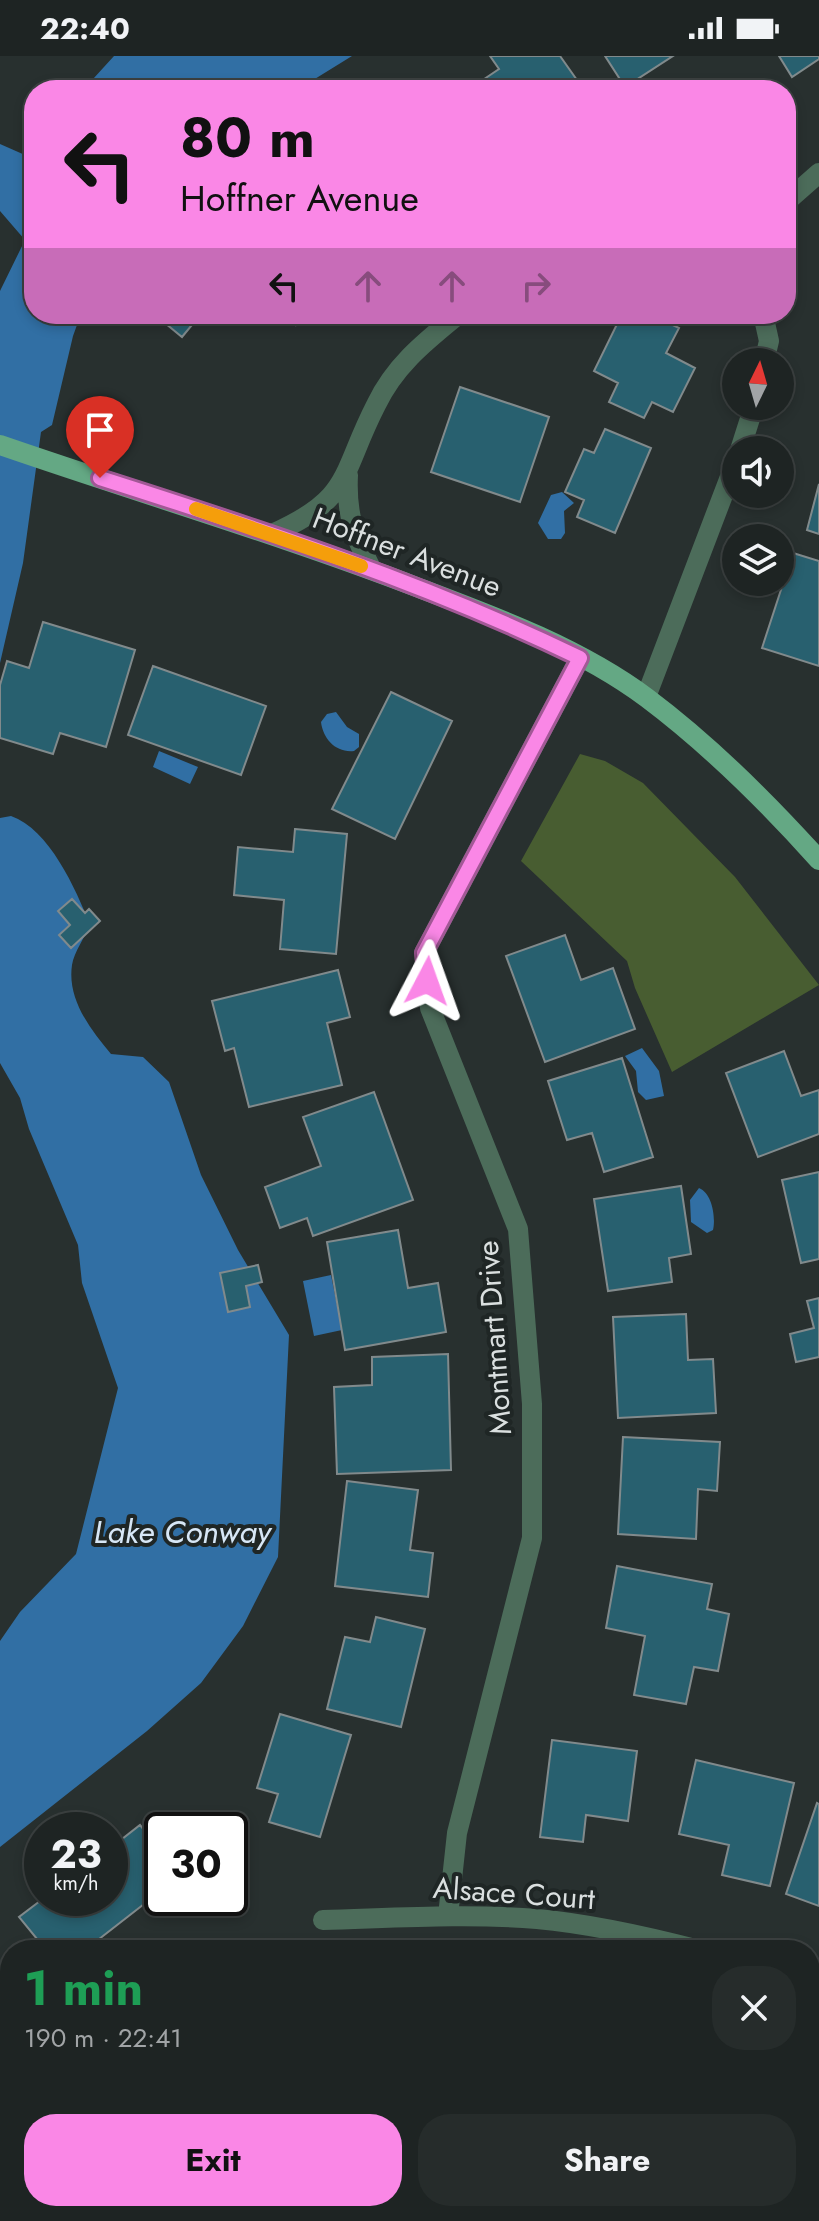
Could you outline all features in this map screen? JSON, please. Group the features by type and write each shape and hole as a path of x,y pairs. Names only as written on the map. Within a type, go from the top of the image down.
{"main road":[{"name":"Hoffner Avenue","path":"0,445 372,570 495,617 580,658 646,697 747,782 819,860"}],"street":[{"path":"796,193 819,173"},
{"path":"272,534 310,517 330,499 348,474 376,403 407,356 447,324"},
{"path":"765,324 767,348"},
{"path":"348,474 346,507 356,539 372,570"},
{"path":"646,697 722,498"},
{"name":"Montmart Drive","path":"448,1916 457,1833 532,1538 532,1404 518,1229 430,1008 424,953 580,658"},
{"name":"Alsace Court","path":"323,1920 448,1916 537,1919 659,1940"}],"green space":[{"path":"580,754 605,761 643,783 735,877 819,985 672,1072 635,988 627,961 521,861"}],"water":[{"path":"114,56 352,56 313,80 92,80"},
{"path":"0,144 24,155 24,239 0,211"},
{"path":"24,242 24,324 77,324 52,425 41,432 23,563 0,663 0,291"},
{"path":"562,492 574,503 564,511 565,533 561,539 548,539 538,523 551,495"},
{"path":"336,712 347,727 359,734 359,747 354,751 336,747 324,734 321,722 327,714"},
{"path":"159,751 198,767 190,784 153,767"},
{"name":"Lake Conway","path":"11,816 37,833 69,878 90,925 72,965 73,990 82,1013 111,1054 143,1057 169,1082 201,1175 238,1250 289,1335 278,1557 243,1626 201,1683 147,1731 44,1812 24,1812 24,1828 0,1847 0,1641 20,1612 76,1554 118,1388 82,1283 78,1245 29,1129 20,1098 0,1063 0,818"},
{"path":"642,1048 659,1071 664,1096 646,1100 638,1092 636,1071 625,1056"},
{"path":"699,1188 710,1200 713,1212 713,1230 707,1233 691,1222 690,1200"},
{"path":"331,1275 342,1330 314,1336 303,1281"}],"building":[{"path":"490,56 560,56 577,80 483,80 499,69"},
{"path":"605,56 673,56 636,80 620,80"},
{"path":"779,56 819,56 819,59 792,77"},
{"path":"166,324 193,324 182,337"},
{"path":"617,324 671,324 679,328 666,353 695,368 673,412 652,402 644,418 609,402 618,383 594,371"},
{"path":"460,387 549,417 520,502 431,472"},
{"path":"605,429 651,448 615,533 577,517 584,500 565,492 584,449 594,453"},
{"path":"819,484 819,534 807,530"},
{"path":"794,553 819,561 819,666 762,648 779,596 794,596"},
{"path":"43,622 135,650 106,747 60,733 53,754 0,738 0,685 7,661 29,668"},
{"path":"153,666 266,706 241,775 128,735"},
{"path":"391,692 452,721 395,839 332,809"},
{"path":"295,829 347,834 336,954 280,949 284,900 234,895 238,847 293,852"},
{"path":"72,899 85,913 89,909 100,921 71,948 59,935 70,925 58,911"},
{"path":"565,935 581,980 613,968 635,1029 545,1062 506,956"},
{"path":"338,970 350,1017 327,1023 342,1085 249,1107 234,1048 225,1051 212,1001"},
{"path":"784,1051 801,1096 819,1090 819,1134 758,1157 726,1073"},
{"path":"622,1058 653,1157 604,1172 592,1133 567,1140 548,1081"},
{"path":"374,1092 413,1200 313,1236 307,1218 280,1228 265,1187 321,1166 303,1117"},
{"path":"819,1172 819,1259 801,1263 782,1180"},
{"path":"681,1186 691,1254 669,1258 672,1282 608,1291 594,1199"},
{"path":"398,1230 408,1288 438,1283 446,1332 345,1350 327,1242"},
{"path":"258,1265 262,1282 246,1286 250,1307 228,1312 220,1273"},
{"path":"819,1298 819,1357 796,1362 790,1334 814,1328 807,1301"},
{"path":"686,1314 688,1360 713,1359 716,1413 618,1418 613,1317"},
{"path":"448,1354 451,1470 337,1474 334,1387 372,1385 372,1357"},
{"path":"623,1437 720,1442 717,1491 698,1489 696,1539 618,1534"},
{"path":"347,1481 418,1490 410,1550 433,1553 428,1597 335,1586"},
{"path":"617,1566 712,1584 707,1609 729,1614 718,1671 694,1667 686,1704 634,1695 645,1636 606,1628"},
{"path":"376,1617 425,1629 401,1727 327,1709 345,1637 370,1642"},
{"path":"280,1714 351,1735 320,1837 269,1822 278,1794 257,1788"},
{"path":"552,1740 637,1751 628,1821 586,1815 583,1842 540,1837"},
{"path":"696,1760 794,1783 770,1886 722,1875 729,1845 679,1834"},
{"path":"819,1804 819,1906 786,1894"},
{"path":"140,1825 144,1830 144,1904 98,1940 38,1940 19,1917 24,1913 24,1916 128,1916 128,1834"}],"slow traffic":[{"path":"196,509 361,566"}],"route":[{"path":"100,478 372,570 495,617 580,658 424,953 427,981"}]}
